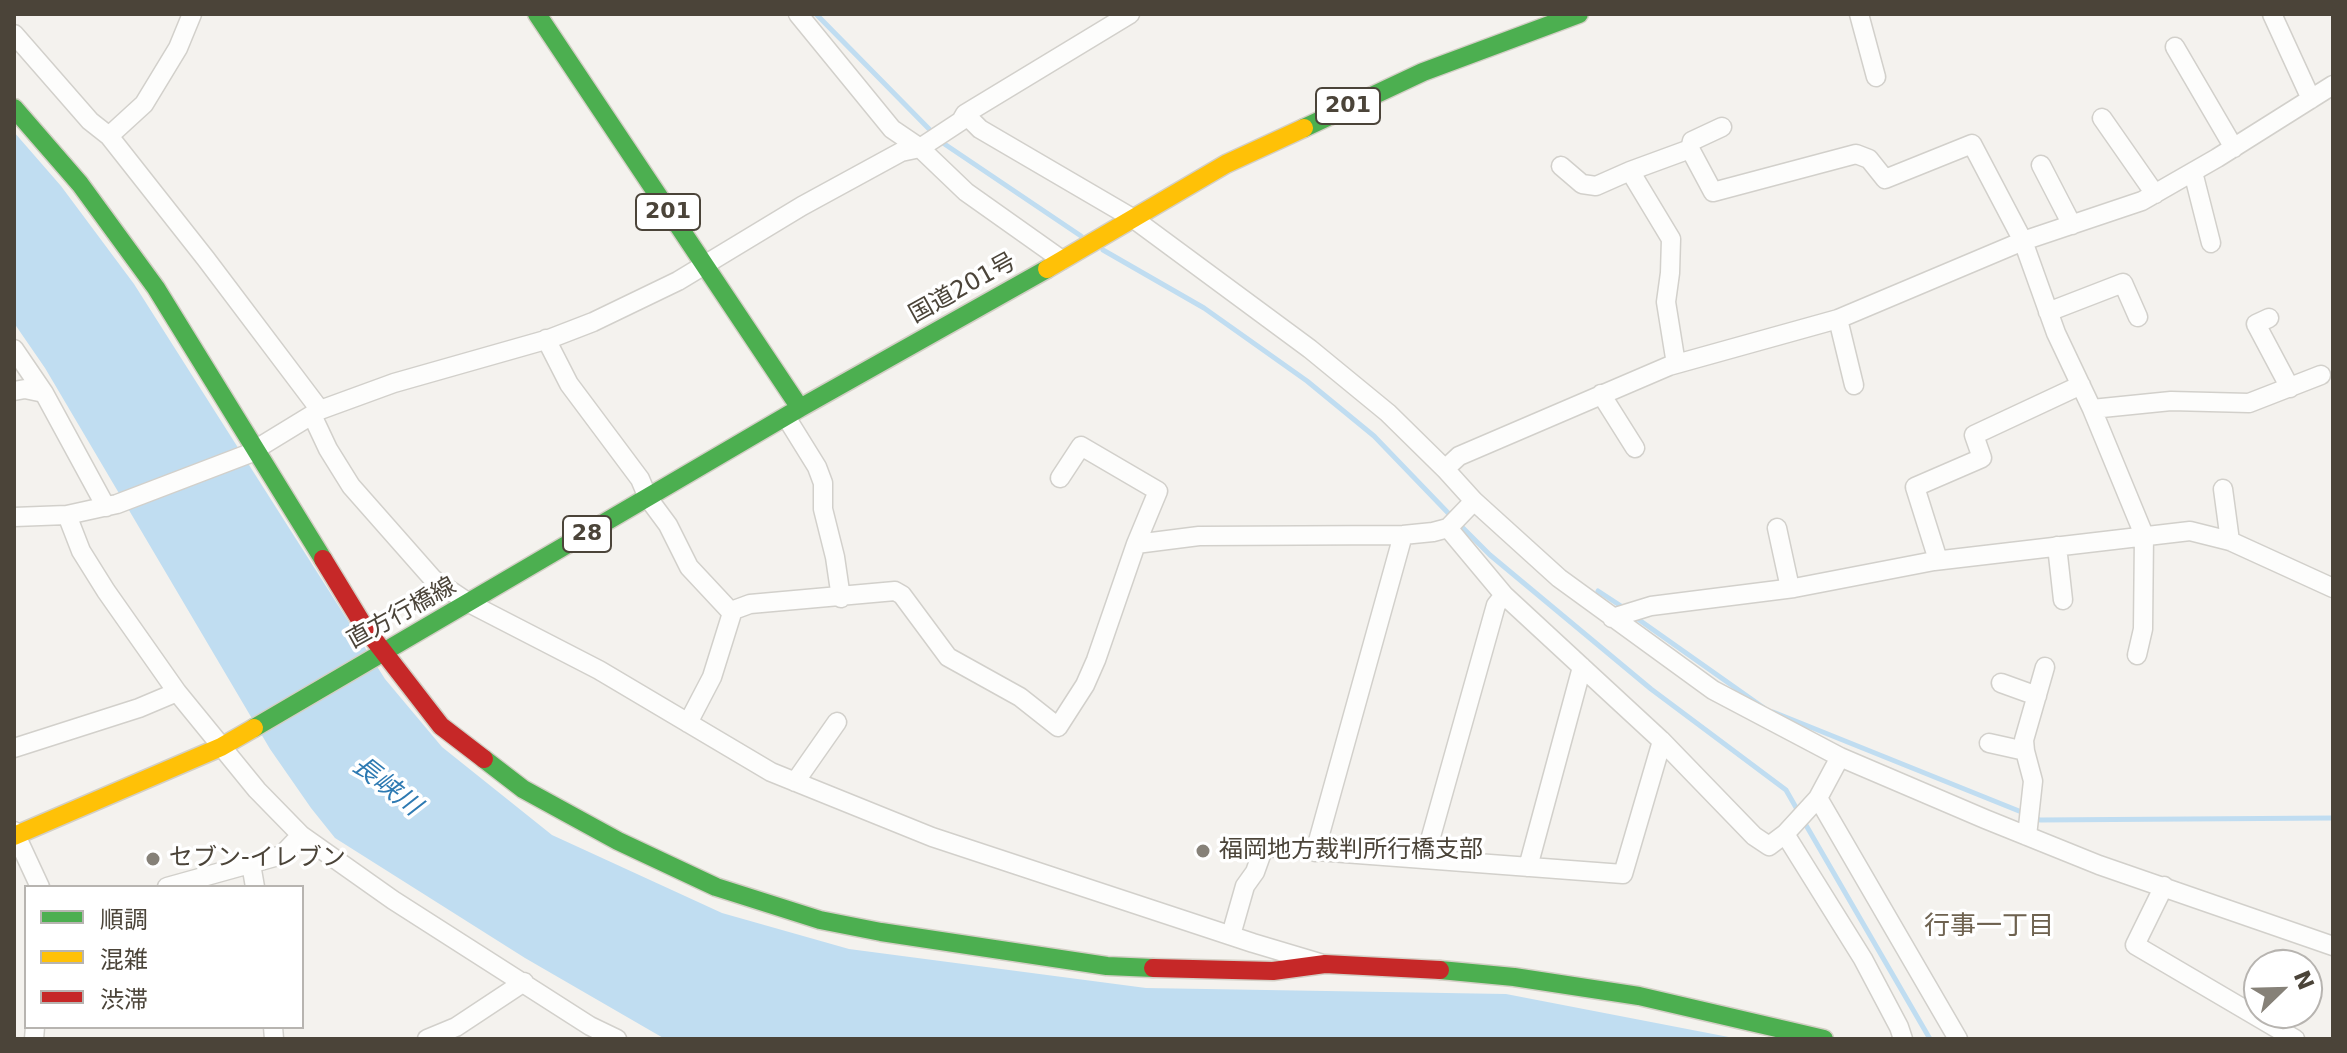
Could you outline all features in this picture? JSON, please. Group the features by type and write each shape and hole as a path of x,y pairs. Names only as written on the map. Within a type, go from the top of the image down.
{"main road":[{"name":"201","path":"537,14 703,266 793,412"},
{"name":"国道201号","path":"793,412 1226,164 1423,72 1579,14"},
{"path":"14,108 97,206 156,288 377,655 441,726 512,781 618,841 716,887 820,920 881,932 1059,958 1081,964 1239,971 1273,971 1325,964 1424,968 1514,977 1639,996 1824,1039"},
{"name":"直方行橋線","path":"15,834 221,747 793,412"}],"street":[{"path":"109,136 144,104 178,48 192,14"},
{"path":"798,14 892,129 924,145 966,192 1069,256"},
{"path":"14,517 67,515 111,505 252,452 316,412 394,383 546,339 593,322 678,281 901,152 924,145 1130,14"},
{"path":"1859,14 1876,77"},
{"path":"2272,14 2311,99"},
{"path":"14,34 90,121 109,136 206,259 316,412 328,449 351,486 433,579 469,603 599,670 771,772 932,837 1325,964"},
{"path":"2175,47 2234,148"},
{"path":"1445,469 1459,456 1676,364 1838,319 2023,241 2142,201 2234,148 2333,85"},
{"path":"963,118 1131,220 1310,349 1388,413 1445,469 1470,504 1559,578 1713,690 1840,757 2027,836 2099,865 2333,946"},
{"path":"2102,118 2155,194"},
{"path":"1722,127 1692,141 1690,149 1713,192 1856,154 1869,159 1885,179 1972,144 2023,241 2048,312 2144,535 2143,629 2137,655"},
{"path":"1561,166 1582,184 1596,186 1690,149"},
{"path":"2041,165 2072,225"},
{"path":"1630,171 1671,239 1666,302 1676,364"},
{"path":"2193,172 2211,243"},
{"path":"2048,312 2123,283 2138,317"},
{"path":"1838,319 1854,385"},
{"path":"2257,324 2290,388"},
{"path":"546,339 569,384 640,479 648,498 668,525 696,577 731,611 732,617 712,677 688,723"},
{"path":"14,349 111,505"},
{"path":"2092,409 2171,401 2249,403 2321,375"},
{"path":"1938,560 1915,487 1982,458 1974,435 2081,385"},
{"path":"14,391 25,389 44,393"},
{"path":"1601,394 1635,448"},
{"path":"793,412 823,483 823,509 841,598"},
{"path":"731,611 750,604 841,598 888,590 902,595 948,657 1020,697 1058,727 1085,685 1096,660 1158,491 1081,446 1060,478"},
{"path":"2223,489 2230,541"},
{"path":"1136,544 1199,536 1403,535 1448,528 1470,504"},
{"path":"67,515 81,551 177,692 257,790 301,835 393,900 590,1026 617,1039"},
{"path":"1448,528 1504,595 1662,741 1754,836 1769,846 1785,834 1814,802 1840,757"},
{"path":"1777,528 1790,588"},
{"path":"1612,618 1651,606 1790,588 1938,560 2190,531 2230,541 2333,588"},
{"path":"1315,852 1403,535"},
{"path":"2057,546 2063,600"},
{"path":"1425,858 1496,605 1504,595"},
{"path":"1528,867 1582,667"},
{"path":"2027,836 2033,781 2024,740 2045,667"},
{"path":"2001,683 2037,696"},
{"path":"14,748 139,708 177,692"},
{"path":"795,782 837,722"},
{"path":"1231,935 1245,886 1255,872 1264,847 1623,874 1662,741"},
{"path":"1989,743 2025,751"},
{"path":"1814,802 1958,1039"},
{"path":"15,834 39,885"},
{"path":"1785,834 1863,959 1903,1039"},
{"path":"174,885 282,855 301,835"},
{"path":"251,864 255,885"},
{"path":"2164,886 2135,945 2295,1039"},
{"path":"1239,971 1247,965 1253,943"},
{"path":"427,1039 456,1027 524,982"}],"water":[{"name":"長峡川","path":"14,132 61,186 134,284 385,679 442,747 552,835 722,913 849,949 1146,988 1506,994 1739,1039 665,1039 525,958 335,838 311,808 270,749 45,368 14,323"}],"waterway":[{"path":"816,14 933,133"},
{"path":"940,141 1081,236"},
{"path":"1103,250 1204,308 1307,381 1374,436 1452,517"},
{"path":"1459,524 1490,555 1651,689 1786,790 1798,811"},
{"path":"1598,591 1624,608"},
{"path":"1635,617 1764,708"},
{"path":"1773,712 2024,813"},
{"path":"2033,817 2040,820 2333,818"},
{"path":"1803,820 1930,1039"}],"traffic: fast":[{"path":"537,14 800,408 1047,269"},
{"path":"1304,128 1423,72 1579,14"},
{"path":"14,108 80,184 156,288 323,559"},
{"path":"254,728 800,408"},
{"path":"484,759 523,789 618,841 716,887 820,920 1107,966 1153,968"},
{"path":"1440,970 1514,977 1639,996 1824,1039"}],"traffic: slow":[{"path":"1047,269 1226,164 1304,128"},
{"path":"14,836 221,747 254,728"}],"traffic: jam":[{"path":"323,559 365,628 441,726 484,759"},
{"path":"1153,968 1273,971 1325,964 1440,970"}],"place":[{"name":"福岡地方裁判所行橋支部","path":"1203,851"},
{"name":"セブン-イレブン","path":"153,859"}],"district":[{"name":"行事一丁目","path":"1989,927"}]}
